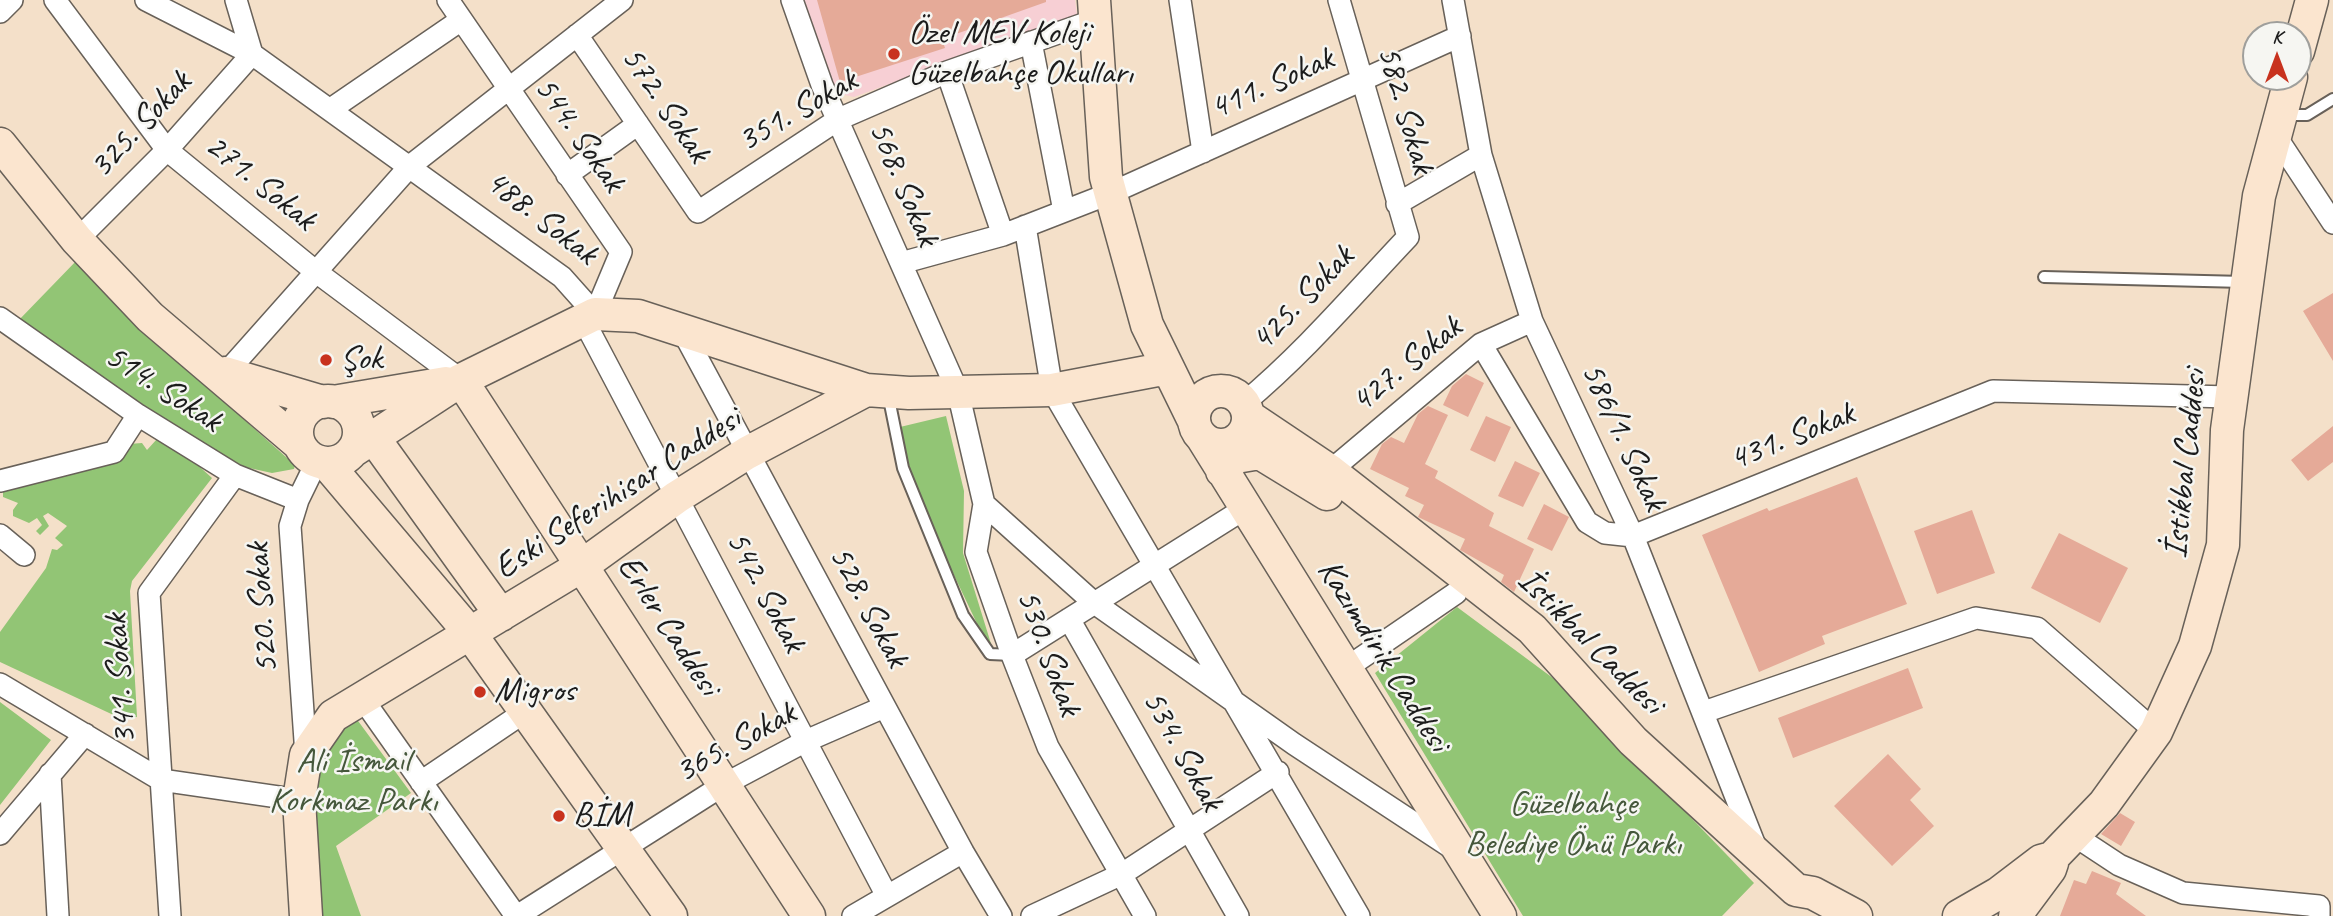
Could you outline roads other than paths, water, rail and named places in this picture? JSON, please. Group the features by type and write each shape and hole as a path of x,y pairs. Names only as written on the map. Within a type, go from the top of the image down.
{"main road":[{"path":"2306,21 2312,0"},
{"name":"Kazımdirik Caddesi","path":"1095,10 1106,177 1147,325 1198,429 1244,509 1500,916"},
{"name":"İstikbal Caddesi","path":"1959,916 1999,892 2041,861 2052,858 2104,804 2156,732 2195,646 2223,545 2230,397 2246,282 2259,196 2287,91"},
{"path":"0,144 77,240 150,317 220,371 334,451 501,615"},
{"path":"334,451 461,380 589,316"},
{"name":"488. Sokak","path":"589,316 638,316 877,391"},
{"path":"1168,368 1242,421 1314,484 1518,640 1633,741"},
{"name":"Eski Seferihisar Caddesi","path":"306,916 299,800 306,755 332,716 583,565 677,497 747,453 877,391 1052,390 1168,368"},
{"path":"220,371 342,405 356,419 358,440 334,451"},
{"path":"461,380 328,402 305,411 297,429 334,451 625,847 671,916"},
{"name":"Erler Caddesi","path":"461,380 809,916"},
{"path":"1204,397 1242,421 1217,445 1198,429 1198,404 1204,397"},
{"path":"1222,471 1236,457 1242,421"},
{"name":"İstikbal Caddesi","path":"1242,421 1330,471 1532,629 1633,741 1759,856 1803,903 1814,893 1856,916"},
{"name":"İstikbal Caddesi","path":"2015,916 2050,869 2052,858"}],"street":[{"path":"0,12 12,0"},
{"name":"271. Sokak","path":"55,0 167,150 315,271 461,380"},
{"name":"488. Sokak","path":"146,0 252,54 331,109 562,277 589,316"},
{"path":"236,0 252,54"},
{"name":"544. Sokak","path":"448,0 621,252 589,316"},
{"path":"220,371 410,166 506,88 622,0"},
{"name":"568. Sokak","path":"792,0 822,85 958,392"},
{"path":"1180,0 1203,152"},
{"name":"582. Sokak","path":"1339,0 1408,237"},
{"name":"586/1. Sokak","path":"1453,0 1481,155 1532,321 1633,536 1759,856"},
{"name":"351. Sokak","path":"698,212 839,119 947,72 1031,42 1095,10"},
{"path":"331,109 461,20"},
{"name":"572. Sokak","path":"576,35 698,212"},
{"name":"411. Sokak","path":"901,263 1003,235 1111,193 1460,36"},
{"path":"1031,42 1064,211"},
{"name":"325. Sokak","path":"77,240 167,150 252,54"},
{"path":"947,72 1003,235"},
{"path":"567,175 638,124"},
{"path":"2278,125 2333,223"},
{"path":"1397,204 1481,155"},
{"path":"1025,226 1052,390 1156,563 1233,702 1278,772 1359,916"},
{"name":"425. Sokak","path":"1242,421 1345,303 1408,237"},
{"name":"542. Sokak","path":"589,316 677,497 887,896"},
{"name":"514. Sokak","path":"0,318 138,415 235,475 298,500"},
{"name":"427. Sokak","path":"1330,471 1481,344 1532,321"},
{"name":"528. Sokak","path":"681,328 884,707 1001,916"},
{"path":"1481,344 1587,522 1605,533 1633,536"},
{"name":"431. Sokak","path":"1633,536 1993,391 2230,397"},
{"name":"530. Sokak","path":"958,392 984,504 976,552 1012,655 1048,747 1144,916"},
{"path":"0,481 114,453 138,415"},
{"name":"520. Sokak","path":"306,755 290,526 298,500 334,451"},
{"name":"341. Sokak","path":"170,916 149,593 235,475"},
{"path":"984,504 1093,602 1233,702 1464,855"},
{"path":"1012,655 1244,509"},
{"path":"0,535 24,555"},
{"path":"1345,669 1456,593"},
{"path":"1704,712 1976,618 2037,628 2156,732"},
{"name":"534. Sokak","path":"1069,619 1238,916"},
{"path":"0,684 160,780 299,800"},
{"path":"362,698 517,916"},
{"name":"365. Sokak","path":"517,916 725,784 806,741 884,707"},
{"path":"421,782 526,711"},
{"path":"0,834 85,734"},
{"path":"1032,916 1122,874 1278,772"},
{"path":"50,774 58,916"},
{"path":"2075,836 2119,865 2183,893 2319,906 2319,916"},
{"path":"853,916 963,852"}],"lane":[{"path":"2278,125 2307,115 2333,99"},
{"path":"2044,277 2246,282"},
{"path":"877,391 903,468 963,615 990,654 1012,655"}],"place":[{"name":"Özel MEV Koleji Güzelbahçe Okulları","path":"894,54"},
{"name":"Şok","path":"326,360"},
{"name":"Migros","path":"480,692"},
{"name":"BİM","path":"559,816"}],"park label":[{"name":"Ali İsmail Korkmaz Parkı","path":"353,782"},
{"name":"Güzelbahçe Belediye Önü Parkı","path":"1573,825"}]}
